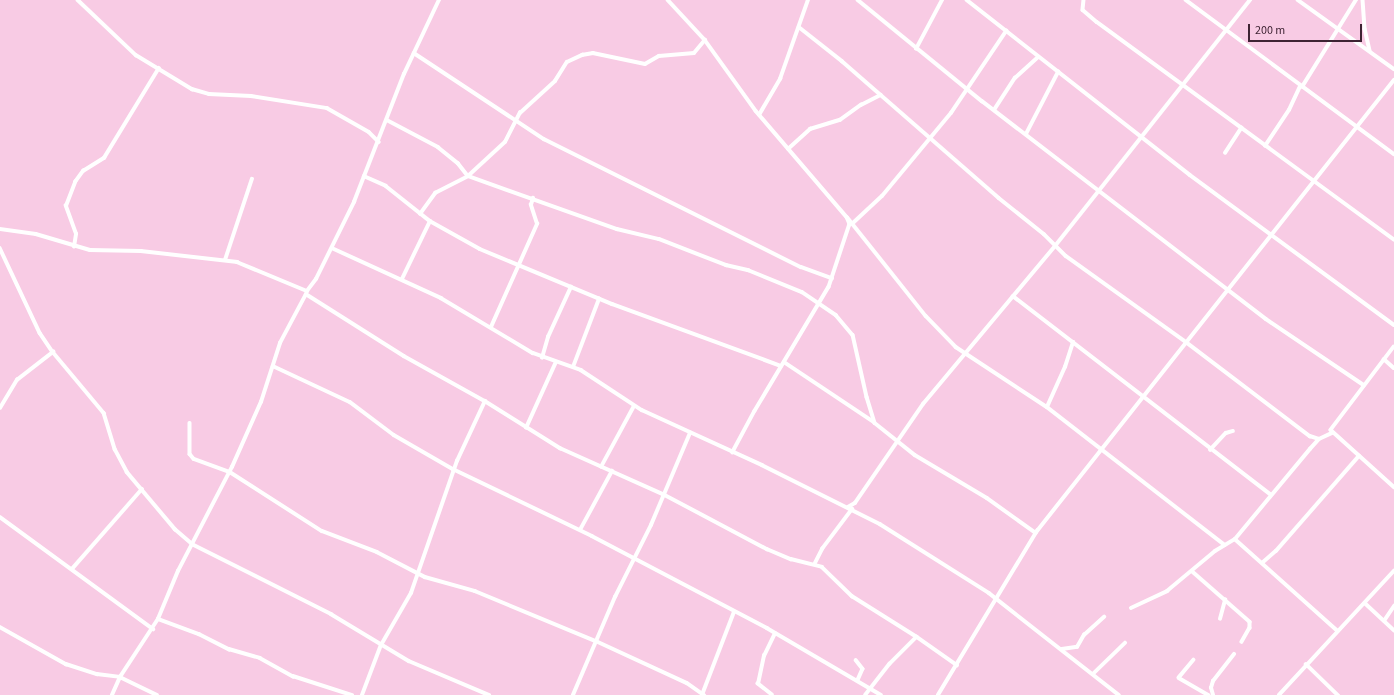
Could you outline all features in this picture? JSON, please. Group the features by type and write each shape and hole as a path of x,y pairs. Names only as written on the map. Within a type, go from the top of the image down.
{"street":[{"path":"78,0 136,55 192,89 209,94 252,96 331,109 369,132 379,142"},
{"path":"112,695 120,677 153,629 172,582 230,472 261,402 280,343 332,248 379,142 414,53 439,0"},
{"path":"668,0 706,40 759,115 847,217 854,222 926,316 966,355 1047,407 1225,545"},
{"path":"759,115 780,79 808,0"},
{"path":"858,0 968,90 1266,318 1364,385"},
{"path":"916,49 942,0"},
{"path":"967,0 1141,136 1394,325"},
{"path":"1084,0 1082,9 1089,15 1265,146 1394,239"},
{"path":"1186,0 1394,154"},
{"path":"848,507 855,503 923,404 966,355 1250,0"},
{"path":"1298,0 1370,50 1394,69"},
{"path":"1265,146 1289,110 1301,86 1356,0"},
{"path":"1364,0 1365,29 1370,50"},
{"path":"799,27 1044,234 1054,246 1186,342 1310,436 1319,439"},
{"path":"854,222 882,196 930,138 968,90 1006,31"},
{"path":"420,214 435,193 468,176 505,142 515,120 529,102 555,81 564,65 582,55 616,56 645,64 659,56 694,53 706,40"},
{"path":"414,53 515,120 590,163 801,267 832,278"},
{"path":"994,110 1015,78 1038,57"},
{"path":"74,247 76,234 66,206 75,182 82,170 104,158 159,68"},
{"path":"1026,134 1058,72"},
{"path":"938,695 957,666 1036,533 1101,449 1145,396 1228,288 1273,235 1358,128 1394,80"},
{"path":"788,149 810,129 840,120 865,103 881,95"},
{"path":"387,120 438,147 458,163 468,176 617,229 659,239 726,265 748,270 802,292 836,315 853,337 866,397 875,423"},
{"path":"1225,153 1241,128"},
{"path":"364,176 382,184 430,222 468,242 571,288 781,366"},
{"path":"225,260 252,178"},
{"path":"491,327 537,224 531,205 533,198"},
{"path":"733,452 781,366 820,304 832,278 850,228 847,217"},
{"path":"402,279 430,222"},
{"path":"0,229 36,234 74,247 225,260 246,265 307,292 404,356 485,401 560,448 663,494 767,549 791,559 815,563 852,596 917,637 957,666"},
{"path":"0,248 25,306 53,352 104,413 118,456 142,489 175,529 192,544 331,614 409,661 489,695"},
{"path":"332,248 402,279 491,327 515,344 542,358 573,367 634,406 852,509 920,548 996,599 1094,673 1119,695"},
{"path":"542,358 548,337 571,288"},
{"path":"1013,296 1145,396 1210,450 1270,494"},
{"path":"573,367 599,299"},
{"path":"1047,407 1065,367 1073,342"},
{"path":"1131,608 1167,590 1235,539 1270,494 1319,439 1332,433 1336,421 1394,347"},
{"path":"0,408 17,380 53,352"},
{"path":"1384,359 1394,368"},
{"path":"526,428 556,362"},
{"path":"784,362 875,423 915,455 987,498 1036,533"},
{"path":"272,366 350,402 394,435 454,469 636,559 775,633 810,655 858,680 881,695"},
{"path":"362,695 381,645 402,611 419,573 454,469 485,401"},
{"path":"601,467 634,406"},
{"path":"190,423 191,456 212,468 230,472 322,531 377,552 441,583 475,591 596,641 687,683 703,695 734,612"},
{"path":"1210,450 1226,433 1233,431"},
{"path":"573,695 596,641 636,559 690,432"},
{"path":"1332,433 1394,487"},
{"path":"1262,563 1276,551 1359,456"},
{"path":"580,530 612,471"},
{"path":"72,569 142,489"},
{"path":"855,503 857,512"},
{"path":"815,563 822,549 852,509"},
{"path":"0,517 153,629"},
{"path":"1235,539 1338,631"},
{"path":"1192,571 1250,623 1242,642"},
{"path":"1279,695 1306,664 1394,571"},
{"path":"1220,619 1225,600"},
{"path":"1364,604 1394,630"},
{"path":"1384,621 1394,606"},
{"path":"1062,649 1077,647 1084,635 1104,617"},
{"path":"158,619 199,634 229,648 260,658 292,676 352,695"},
{"path":"0,627 66,664 97,674 120,677 157,695"},
{"path":"772,695 758,684 764,656 775,633"},
{"path":"866,695 890,664 917,637"},
{"path":"1094,673 1125,643"},
{"path":"1213,695 1212,684 1234,654"},
{"path":"856,660 863,669 858,680"},
{"path":"1194,660 1179,678 1209,695"},
{"path":"1306,664 1338,695"}]}
